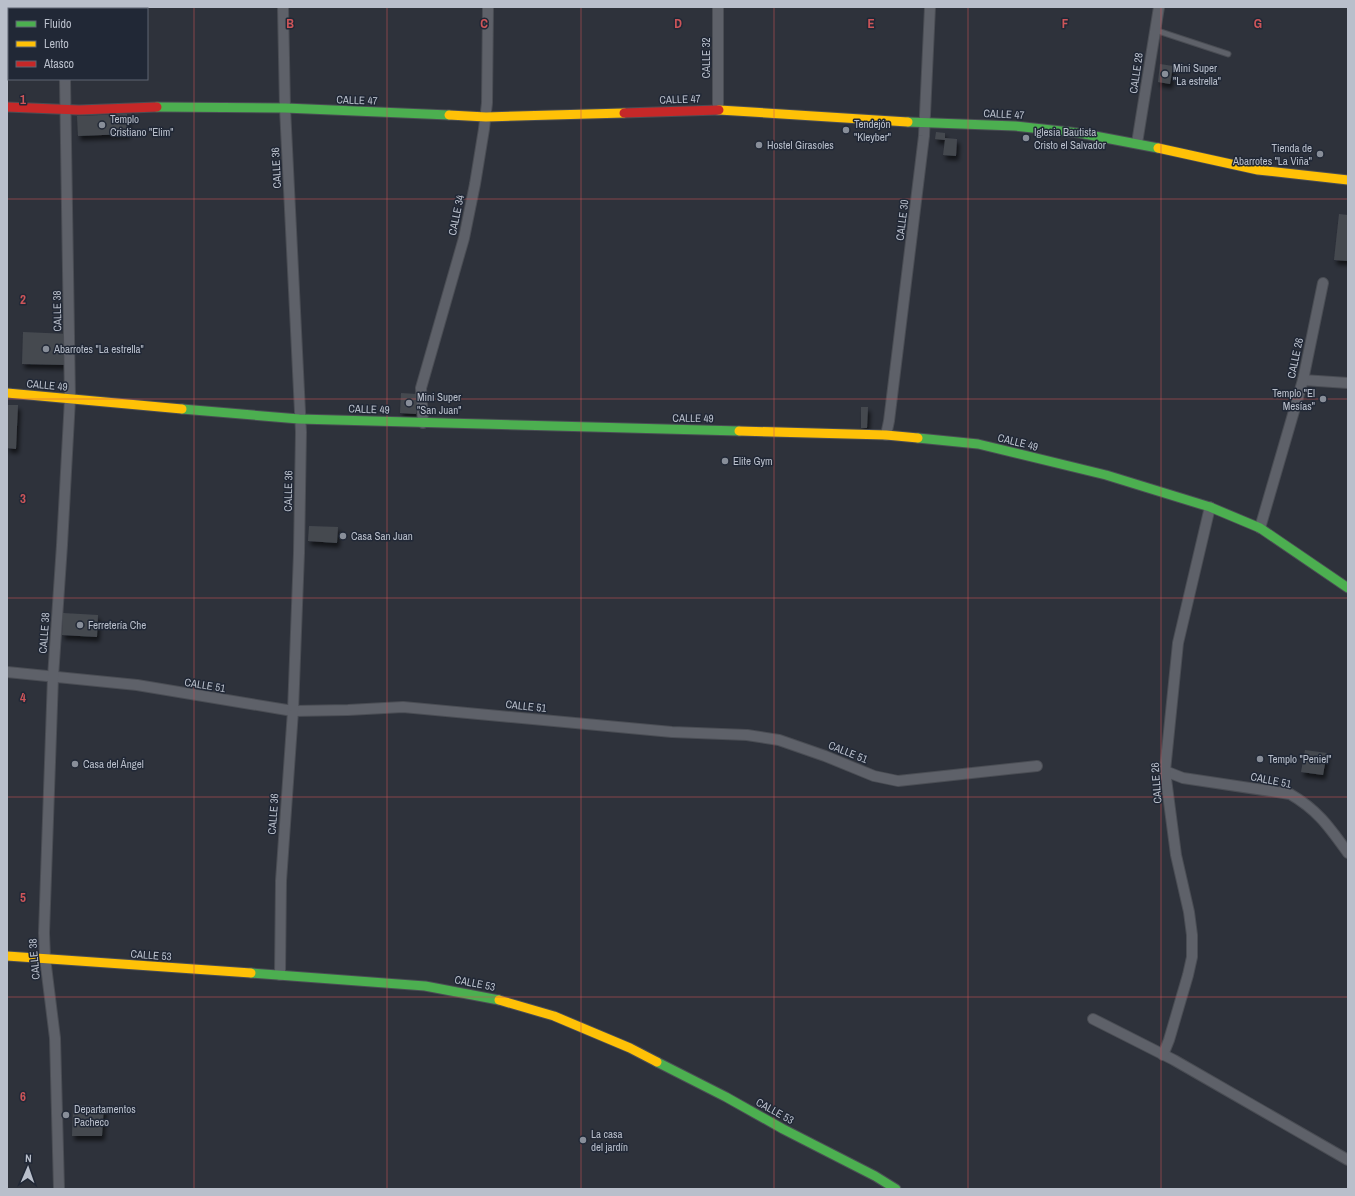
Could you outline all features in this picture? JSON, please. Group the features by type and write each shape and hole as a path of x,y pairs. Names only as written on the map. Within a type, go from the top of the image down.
{"street":[{"name":"CALLE 36","path":"280,975 280,881 293,711 300,553 301,432 299,419 285,108 283,7"},
{"name":"CALLE 34","path":"423,423 421,388 464,238 486,117 488,7"},
{"name":"CALLE 32","path":"718,7 718,110"},
{"name":"CALLE 30","path":"886,435 890,413 925,123 930,7"},
{"name":"CALLE 28","path":"1137,143 1159,7"},
{"name":"CALLE 38","path":"59,1189 55,1038 45,958 44,933 53,677 70,399 66,109 64,80"},
{"name":"CALLE 47","path":"7,107 66,109 161,107 285,108 486,117 718,110 925,123 1015,126 1079,133 1137,143 1258,170 1348,180"},
{"name":"CALLE 26","path":"1260,528 1303,380 1323,283"},
{"path":"1303,380 1348,383"},
{"name":"CALLE 49","path":"7,393 299,419 886,435 978,444 1106,476 1210,507 1260,528 1348,588"},
{"name":"CALLE 26","path":"1163,1055 1169,1040 1192,957 1192,935 1189,912 1176,855 1165,771 1178,643 1210,507"},
{"name":"CALLE 51","path":"7,672 137,685 293,711 403,707 672,732 747,735 779,740 825,756 874,776 898,781 1037,766"},
{"name":"CALLE 51","path":"1165,771 1183,778 1290,794 1305,802 1326,822 1348,853"},
{"name":"CALLE 53","path":"7,956 425,986 489,997 554,1016 637,1051 875,1176 896,1189"},
{"path":"1094,1019 1163,1055 1348,1160"}],"lane":[{"path":"1155,30 1228,54"}],"building":[{"name":"Mini Super \"La estrella\"","path":"1160,64 1173,66 1170,84 1158,82"},
{"name":"Templo Cristiano \"Elim\"","path":"127,114 128,134 78,136 77,116"},
{"path":"936,132 945,133 945,138 957,139 956,156 943,155 945,140 935,139"},
{"path":"1339,214 1348,215 1348,261 1334,260"},
{"name":"Abarrotes \"La estrella\"","path":"23,332 69,334 68,365 22,364"},
{"name":"Mini Super \"San Juan\"","path":"401,393 417,394 416,414 400,413"},
{"path":"7,405 18,405 16,449 7,448"},
{"path":"861,407 868,407 867,428 861,428"},
{"path":"309,526 338,527 337,543 308,541"},
{"name":"Ferretería Che","path":"63,613 98,615 97,637 62,635"},
{"path":"1305,750 1327,753 1323,775 1301,772"},
{"path":"73,1105 104,1106 102,1136 72,1136"}],"traffic: fast":[{"path":"157,107 285,108 449,115"},
{"path":"908,122 1015,126 1079,133 1158,148"},
{"path":"182,409 299,419 739,431"},
{"path":"918,438 978,444 1106,475 1210,507 1260,528 1348,588"},
{"path":"251,973 425,986 499,1000"},
{"path":"657,1062 875,1176 896,1189"}],"traffic: slow":[{"path":"719,110 908,122"},
{"path":"449,115 486,117 624,113"},
{"path":"1158,148 1258,170 1348,180"},
{"path":"7,393 182,409"},
{"path":"739,431 886,435 918,438"},
{"path":"7,956 251,973"},
{"path":"499,1000 554,1016 630,1048 657,1062"}],"traffic: jam":[{"path":"7,107 79,110 157,107"},
{"path":"624,113 719,110"}],"place":[{"name":"Mini Super \"La estrella\"","path":"1165,74"},
{"name":"Templo Cristiano \"Elim\"","path":"102,125"},
{"name":"Tendejón \"Kleyber\"","path":"846,130"},
{"name":"Iglesia Bautista Cristo el Salvador","path":"1026,138"},
{"name":"Hostel Girasoles","path":"759,145"},
{"name":"Tienda de Abarrotes \"La Viña\"","path":"1320,154"},
{"name":"Abarrotes \"La estrella\"","path":"46,349"},
{"name":"Templo \"El Mesías\"","path":"1323,399"},
{"name":"Mini Super \"San Juan\"","path":"409,403"},
{"name":"Elite Gym","path":"725,461"},
{"name":"Casa San Juan","path":"343,536"},
{"name":"Ferretería Che","path":"80,625"},
{"name":"Templo \"Peniel\"","path":"1260,759"},
{"name":"Casa del Ángel","path":"75,764"},
{"name":"Departamentos Pacheco","path":"66,1115"},
{"name":"La casa del jardín","path":"583,1140"}]}
